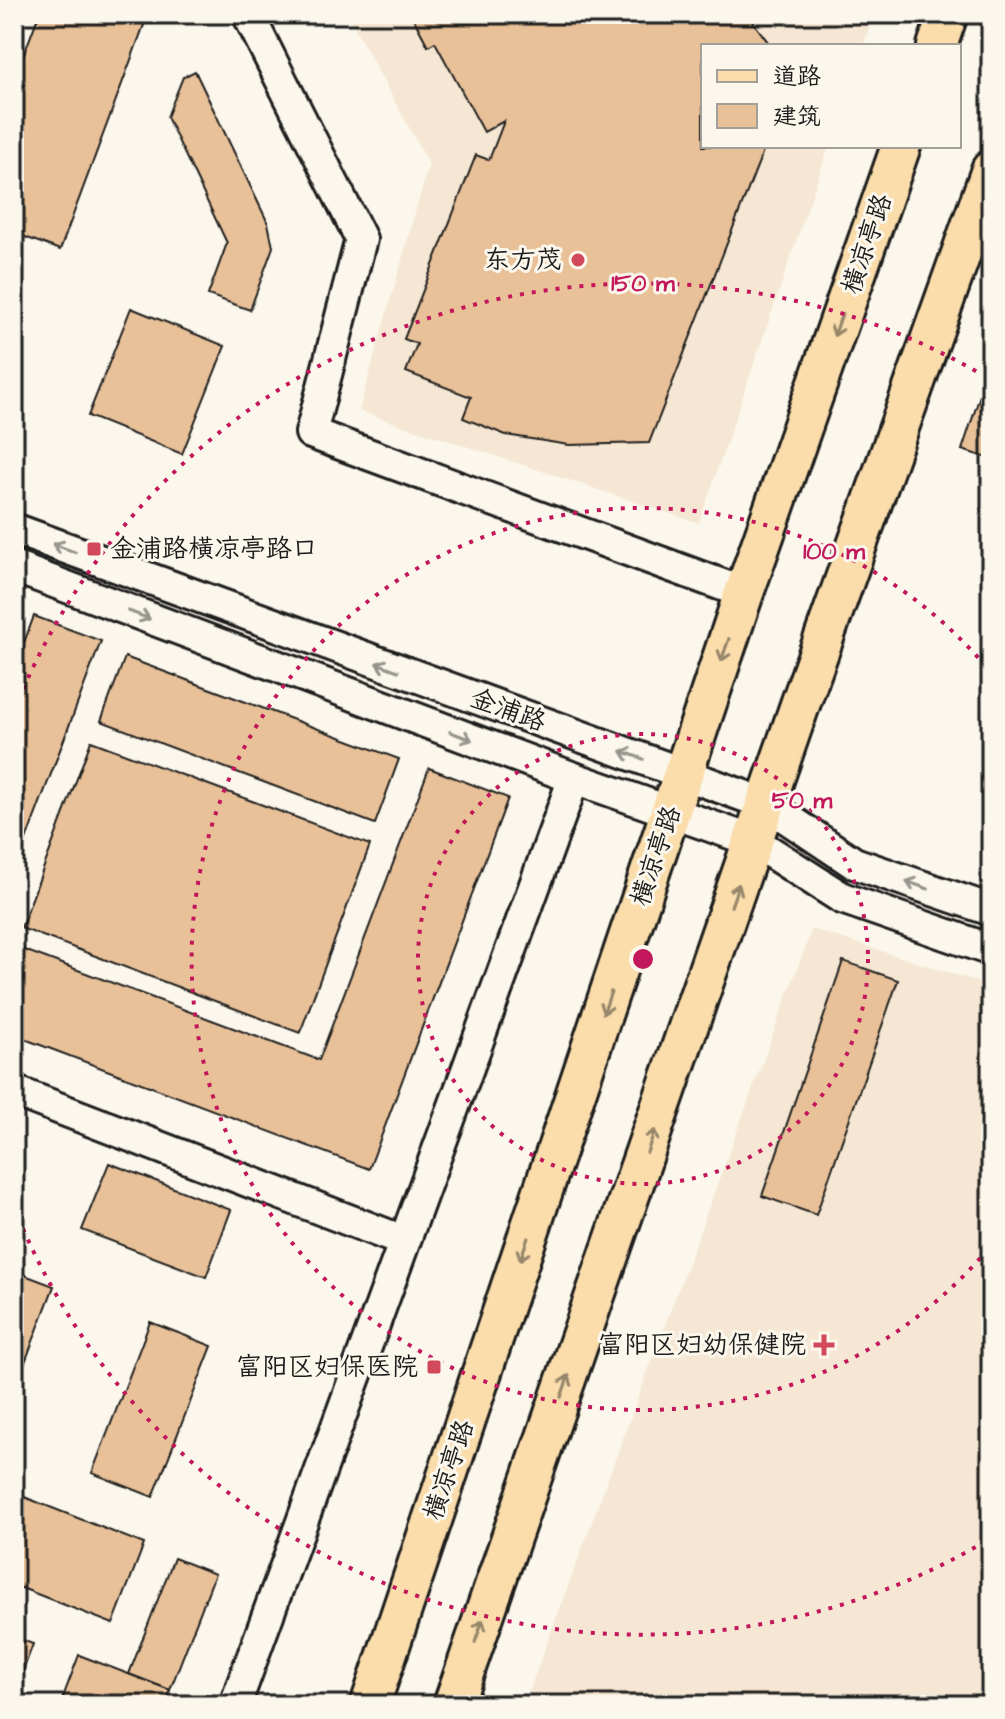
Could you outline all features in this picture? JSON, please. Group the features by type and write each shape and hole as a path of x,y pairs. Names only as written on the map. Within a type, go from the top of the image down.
{"main road":[{"path":"938,44 948,14"},
{"name":"横凉亭路","path":"370,1705 744,593 900,148"},
{"path":"453,1705 753,841 991,170"}],"street":[{"path":"248,14 361,239 311,433 744,593"},
{"name":"金浦路","path":"14,529 766,804 854,863 991,910"},
{"name":"金浦路","path":"14,567 670,814 753,841 842,898 991,950"},
{"path":"235,1705 574,778"},
{"path":"14,1091 403,1241"}],"shaded area":[{"name":"东方茂","path":"347,14 874,14 864,44 701,44 701,148 828,148 699,523 359,411 429,164"},
{"name":"富阳区妇幼保健院","path":"812,929 991,986 991,1705 524,1705"}],"building":[{"path":"39,14 148,14 60,250 14,233 14,81"},
{"name":"东方茂","path":"411,14 747,14 770,44 701,44 701,148 764,148 649,443 569,445 506,435 463,418 471,397 406,372 417,344 404,339 476,155 489,160 504,121 484,132 435,42 428,46"},
{"path":"195,71 268,223 273,247 250,310 208,295 227,243 167,117 183,77"},
{"path":"131,308 225,346 182,454 88,416"},
{"path":"991,366 991,459 962,450"},
{"path":"34,616 101,641 14,872 14,669"},
{"path":"125,657 399,759 375,824 101,721"},
{"path":"91,741 370,845 300,1033 21,928"},
{"path":"429,768 508,798 369,1169 14,1035 14,961 19,948 319,1060"},
{"path":"843,961 898,980 816,1215 762,1196"},
{"path":"109,1163 231,1210 206,1277 82,1230"},
{"path":"14,1271 54,1286 14,1391"},
{"path":"150,1322 212,1346 153,1497 92,1473"},
{"path":"14,1493 144,1544 113,1624 14,1585"},
{"path":"174,1558 215,1574 170,1690 129,1674"},
{"path":"14,1637 33,1644 14,1695"},
{"path":"79,1655 170,1690 165,1705 60,1705"}],"place":[{"name":"东方茂","path":"578,260"},
{"name":"金浦路横凉亭路口","path":"94,549"},
{"name":"富阳区妇幼保健院","path":"824,1345"},
{"name":"富阳区妇保医院","path":"434,1367"}]}
